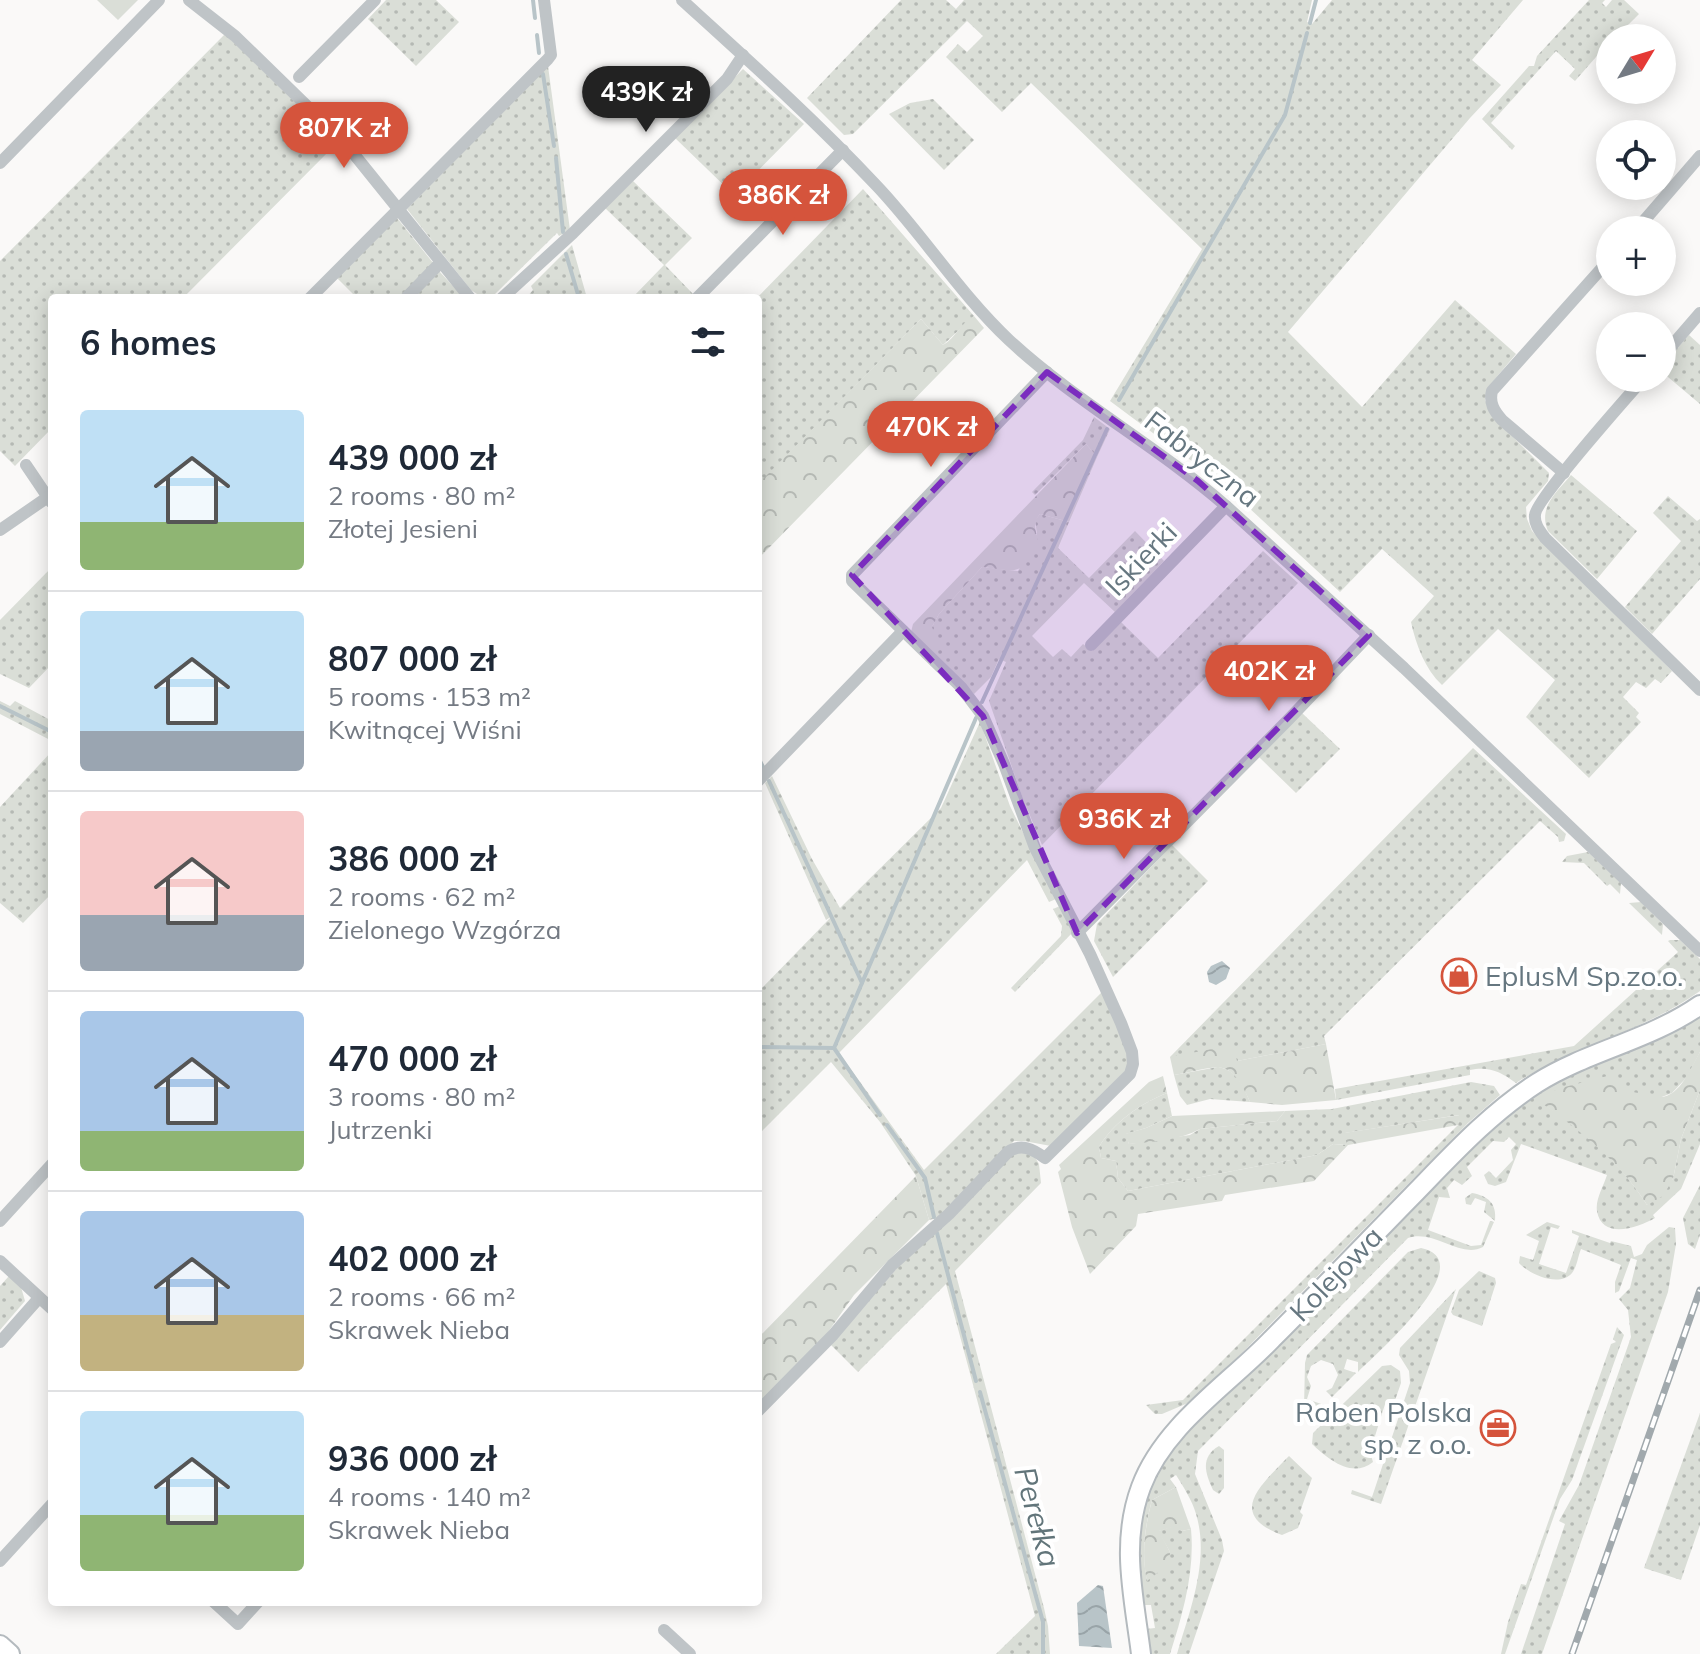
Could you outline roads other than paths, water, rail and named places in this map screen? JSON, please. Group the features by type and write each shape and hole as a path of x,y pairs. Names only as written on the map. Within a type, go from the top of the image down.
{"street":[{"path":"0,163 159,0"},
{"path":"189,0 235,36 337,135 467,294"},
{"path":"299,77 375,0"},
{"path":"314,294 551,55 544,0"},
{"name":"Fabryczna","path":"682,0 878,186 990,321 1047,372 1179,467 1226,506 1369,635 1700,951"},
{"path":"506,294 573,233 727,79 743,55"},
{"path":"701,294 843,150"},
{"path":"1648,216 1700,156"},
{"path":"410,294 440,263"},
{"path":"1564,473 1502,420 1495,412 1491,397 1492,391 1596,275"},
{"path":"1676,341 1700,313"},
{"path":"762,1407 833,1335 892,1265 949,1214 1013,1148 1034,1149 1045,1158 1130,1074 1133,1064 1132,1052 1121,1023 1035,848 983,716 961,687 856,586 852,575 1047,372"},
{"path":"1632,392 1536,508 1537,525 1545,538 1700,690"},
{"path":"26,465 48,497"},
{"path":"0,530 48,501"},
{"name":"Iskierki","path":"1091,645 1226,506"},
{"path":"762,777 903,631"},
{"path":"1077,933 1369,635"},
{"name":"Kolejowa","path":"1141,1654 1129,1573 1131,1524 1146,1476 1159,1452 1176,1431 1262,1350 1496,1113 1547,1077 1664,1027 1700,1005"},
{"path":"0,1221 48,1168"},
{"path":"0,1261 48,1306"},
{"path":"0,1342 39,1298"},
{"path":"0,1561 48,1508"},
{"path":"218,1606 238,1624 254,1606"},
{"path":"664,1630 690,1654"},
{"path":"0,1645 10,1654"}],"water":[{"path":"1222,961 1230,968 1226,979 1216,985 1209,982 1207,972 1211,966"},
{"path":"1098,1585 1103,1586 1112,1648 1079,1646 1077,1603"}],"waterway":[{"path":"533,0 535,18"},
{"path":"1310,23 1316,0"},
{"path":"1119,400 1285,115 1307,33"},
{"path":"537,35 539,53"},
{"path":"543,74 554,146"},
{"path":"556,158 563,232"},
{"path":"566,254 578,294"},
{"path":"982,702 1107,429"},
{"name":"Perełka","path":"0,706 48,730"},
{"path":"834,1048 976,718"},
{"path":"769,781 862,983"},
{"name":"Perełka","path":"762,1047 834,1048 880,1115"},
{"name":"Perełka","path":"887,1125 925,1178 934,1217"},
{"name":"Perełka","path":"937,1233 976,1381"},
{"name":"Perełka","path":"980,1392 1043,1622 1043,1654"}],"railway":[{"path":"1572,1654 1700,1290"}],"place":[{"name":"EplusM Sp.zo.o.","path":"1459,976"},
{"name":"Raben Polska sp. z o.o.","path":"1498,1428"}]}
